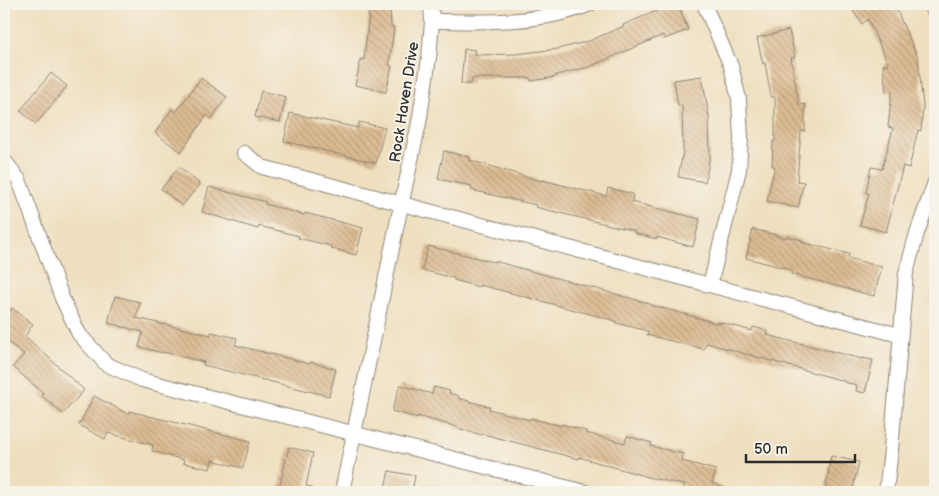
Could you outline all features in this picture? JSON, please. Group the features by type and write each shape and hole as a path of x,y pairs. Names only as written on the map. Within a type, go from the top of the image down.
{"street":[{"name":"Rock Haven Drive","path":"342,492 419,123 429,58 432,21 430,4"},
{"path":"432,21 489,22 544,17 577,10 590,4"},
{"path":"704,4 731,66 739,99 741,139 738,170 710,285"},
{"path":"930,4 935,12"},
{"path":"244,153 262,167 899,335"},
{"path":"4,160 19,180 62,298 79,334 106,364 142,380 585,492"},
{"path":"886,492 906,273 916,233 935,182"}],"building":[{"path":"370,4 390,4 391,27 394,27 389,65 392,66 386,92 355,85 361,59 364,60"},
{"path":"673,4 678,4 688,30 664,39 663,35 589,67 556,75 556,77 531,81 530,78 472,78 471,84 461,84 464,49 475,50 474,55 516,54 558,49 589,41"},
{"path":"848,4 894,4 918,58 923,106 921,131 918,130 909,168 903,166 886,232 860,225 869,193 866,193 871,167 882,169 893,128 888,127 892,91 886,92 883,65 888,64 868,19 862,24"},
{"path":"789,30 795,57 791,58 799,105 805,104 805,131 801,131 797,181 804,182 798,208 767,201 775,166 772,166 773,141 775,141 775,97 771,97 765,63 763,64 757,38"},
{"path":"51,73 67,86 36,124 20,111"},
{"path":"702,76 709,117 710,156 705,182 678,177 683,152 682,105 678,106 674,80"},
{"path":"201,78 227,97 211,119 207,115 181,152 155,133 172,109 176,112"},
{"path":"261,91 286,97 280,122 255,117"},
{"path":"290,113 358,128 359,122 385,128 376,163 284,141"},
{"path":"444,151 470,157 469,160 541,181 606,196 608,188 633,194 632,202 700,219 693,247 535,207 536,205 471,190 472,186 438,179"},
{"path":"179,167 200,184 182,206 161,189"},
{"path":"209,187 266,202 265,204 304,215 305,213 363,228 356,255 331,248 331,246 298,238 299,236 259,226 258,229 202,212"},
{"path":"753,229 786,238 786,236 802,240 801,242 849,254 848,258 882,267 874,296 791,274 792,270 746,258"},
{"path":"428,246 494,261 720,324 720,322 752,331 753,327 768,331 767,335 862,359 873,360 865,393 856,391 857,385 844,381 706,343 704,349 647,335 648,331 616,323 616,321 480,285 479,287 422,270"},
{"path":"115,296 140,302 136,318 211,335 211,332 237,338 235,345 336,369 329,396 203,365 204,362 139,347 143,332 108,323"},
{"path":"12,308 33,324 25,336 84,390 63,414 41,395 43,393 13,367 24,354 4,339 4,319"},
{"path":"400,385 432,394 434,387 450,391 449,393 459,396 458,398 490,407 489,409 530,420 530,418 561,426 561,424 586,431 586,433 625,443 627,436 652,443 651,446 683,454 682,461 716,470 712,483 733,492 683,492 685,485 651,478 579,457 579,459 392,411"},
{"path":"94,396 128,414 129,411 250,441 243,468 212,460 210,469 183,463 184,460 152,451 153,445 108,433 105,439 79,425"},
{"path":"289,447 313,453 306,486 312,487 311,492 278,492"},
{"path":"831,456 859,462 852,492 825,492"},
{"path":"389,471 415,476 412,492 384,492"}]}
